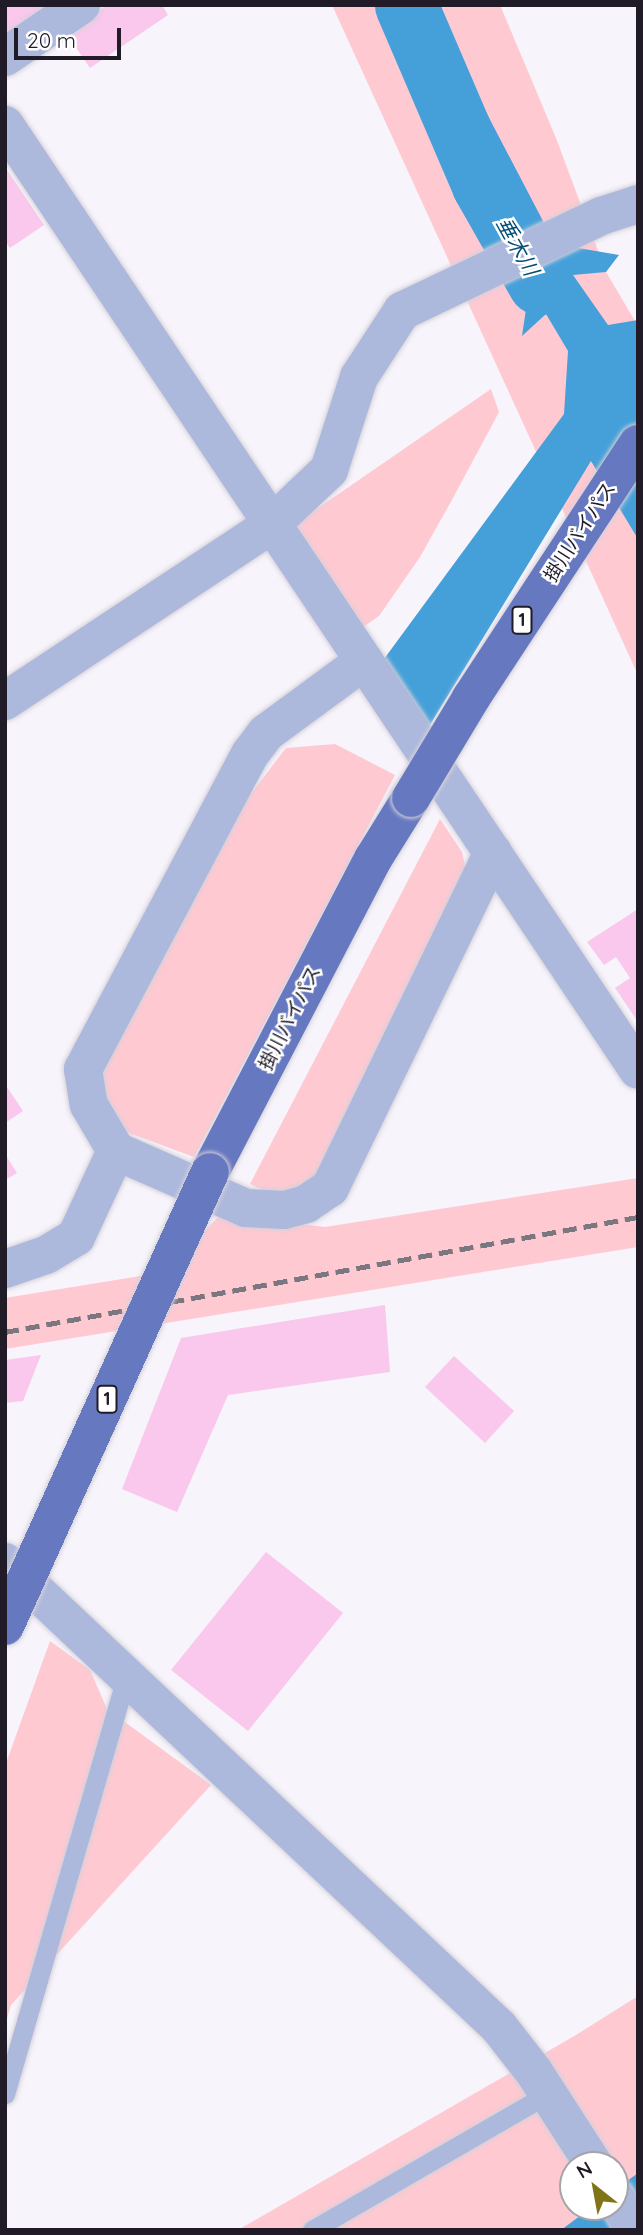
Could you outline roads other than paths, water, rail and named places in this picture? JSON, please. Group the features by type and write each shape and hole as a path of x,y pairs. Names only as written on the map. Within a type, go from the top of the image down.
{"highway":[{"name":"掛川バイパス","path":"5,1626 210,1172 373,859 471,698 638,444"}],"street":[{"path":"5,57 81,5"},
{"path":"5,125 638,1070"},
{"path":"5,701 272,524 329,470 359,377 402,311 601,216 638,204"},
{"path":"364,661 267,733 250,754 83,1069 89,1105 116,1151 246,1208 284,1210 306,1204 330,1188 493,853"},
{"path":"5,1269 46,1255 76,1237 116,1151"},
{"path":"5,1562 499,2027 548,2094 585,2151"}],"lane":[{"path":"5,2094 126,1677"},
{"path":"312,2230 548,2094"}],"water":[{"path":"404,5 434,5 452,47 555,244 619,255 606,272 573,275 608,325 638,320 638,539 591,461 419,743 373,674 564,414 568,351 546,314 522,336 530,282"},
{"path":"638,2173 638,2230 561,2230 573,2221 629,2221 629,2180"}],"waterway":[{"name":"垂木川","path":"406,5 483,185 539,283"}],"railway":[{"path":"5,1332 638,1217"}]}
